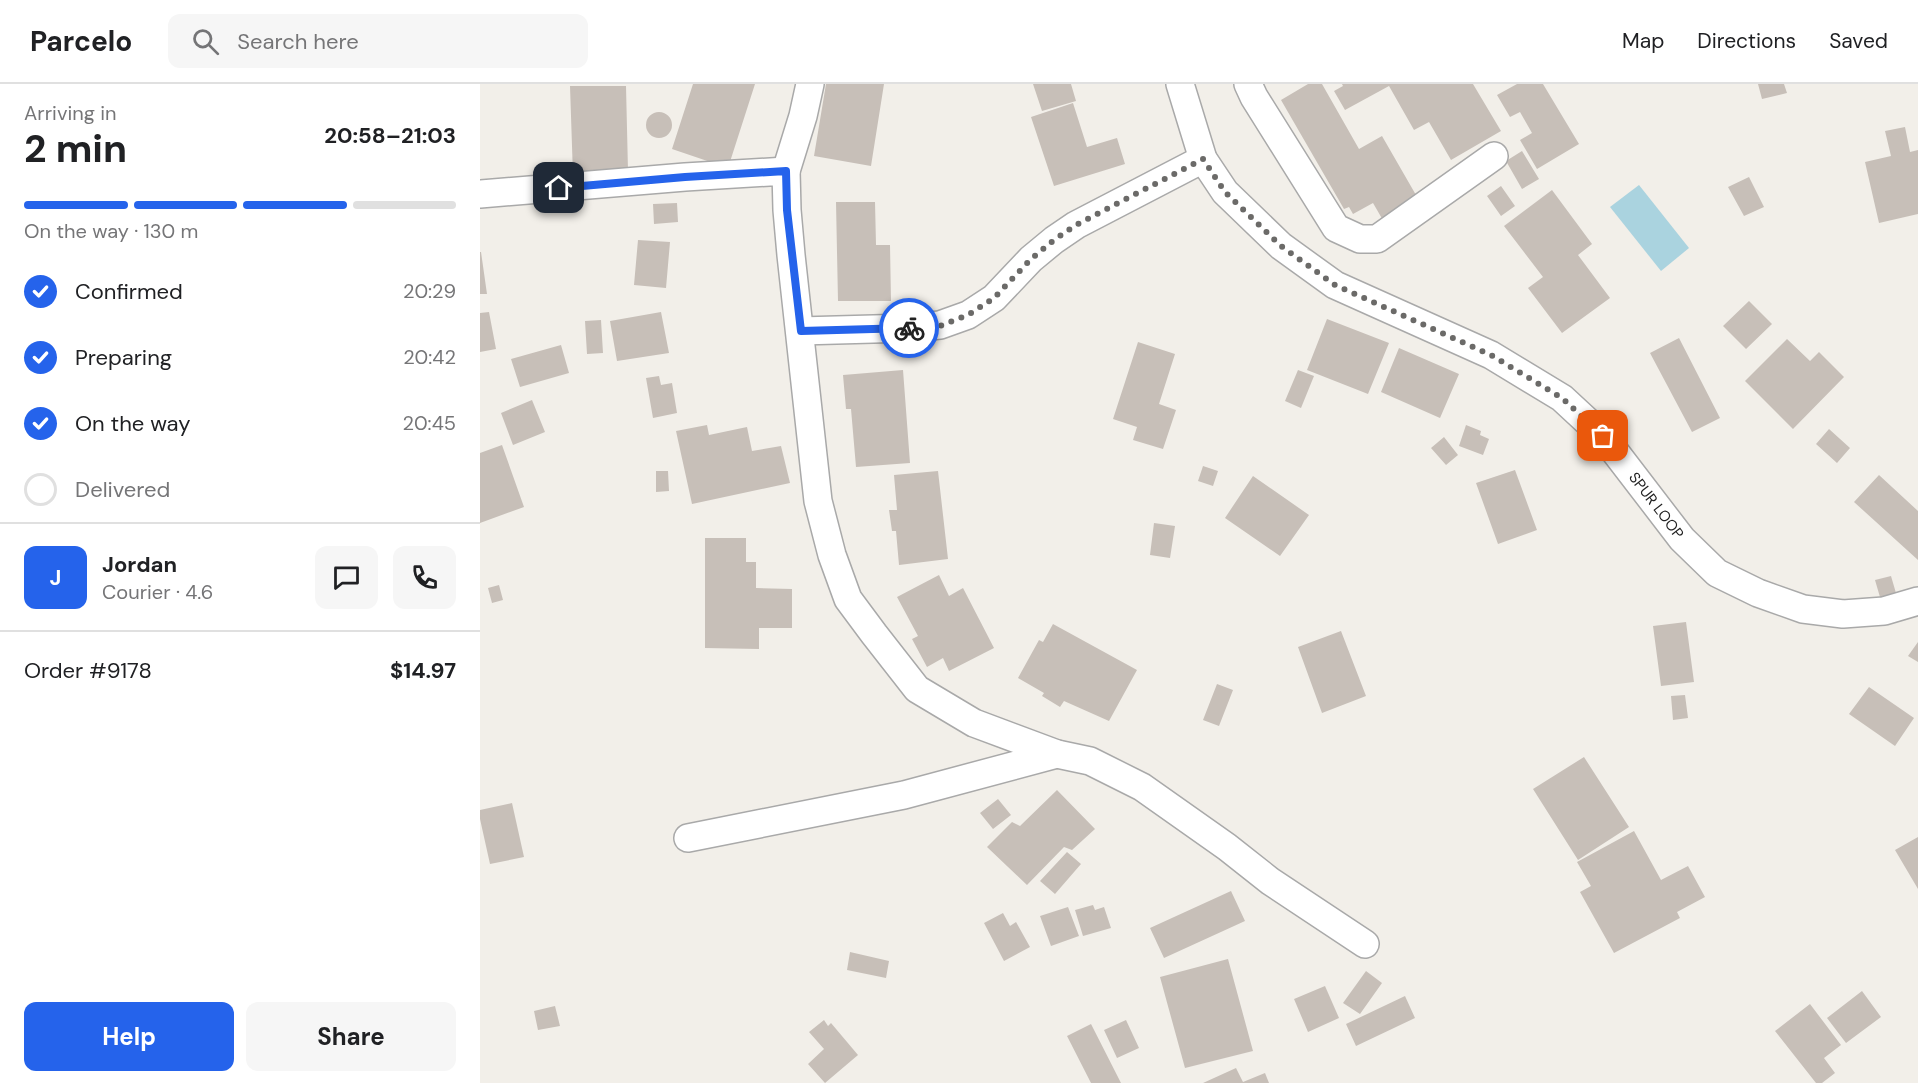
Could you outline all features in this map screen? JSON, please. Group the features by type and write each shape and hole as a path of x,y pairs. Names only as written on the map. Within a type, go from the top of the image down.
{"street":[{"path":"810,84 786,171 787,210 818,501 832,555 848,599 917,689 974,723 1056,754 1090,761 1142,787 1218,840 1270,881 1365,944"},
{"name":"SPUR LOOP","path":"1180,84 1203,159 1225,192 1281,246 1335,285 1491,355 1562,398 1603,436 1682,539 1718,573 1758,593 1803,609 1843,614 1884,611 1918,601"},
{"path":"1248,84 1335,228 1360,238 1377,239 1494,156"},
{"path":"801,331 940,326 968,315 994,298 1031,259 1076,225 1203,159"},
{"path":"480,194 786,171"},
{"path":"688,838 904,795 1056,754"}],"water":[{"path":"1639,185 1689,248 1661,271 1610,207"}],"building":[{"path":"693,84 755,84 728,168 672,149"},
{"path":"826,84 884,84 871,166 814,156"},
{"path":"1033,84 1071,84 1076,101 1042,111"},
{"path":"1308,84 1322,84 1359,149 1382,136 1420,202 1384,222 1373,203 1353,214 1349,207 1344,209 1281,100"},
{"path":"1342,84 1473,84 1501,131 1451,160 1429,122 1414,130 1389,86 1345,110 1334,91 1343,86"},
{"path":"1517,84 1543,84 1579,144 1537,169 1520,140 1532,133 1520,112 1510,117 1497,95"},
{"path":"1758,84 1784,84 1787,93 1762,99"},
{"path":"570,86 626,86 628,171 573,176"},
{"path":"1073,103 1087,147 1117,138 1125,164 1054,186 1031,117"},
{"path":"659,112 668,116 672,125 668,134 659,138 650,134 646,125 650,116"},
{"path":"1905,127 1910,152 1918,150 1918,214 1879,223 1865,162 1891,156 1885,131"},
{"path":"1522,151 1539,179 1522,189 1506,161"},
{"path":"1749,177 1764,207 1744,216 1728,187"},
{"path":"1501,186 1515,206 1501,216 1487,196"},
{"path":"1552,190 1592,244 1578,255 1610,298 1562,333 1528,288 1543,277 1504,226"},
{"path":"836,202 875,202 876,245 890,245 891,301 838,301"},
{"path":"677,203 678,222 654,224 653,204"},
{"path":"638,240 670,242 666,288 634,285"},
{"path":"481,252 487,294 480,294"},
{"path":"1749,301 1772,324 1746,349 1723,326"},
{"path":"489,312 496,349 480,352 480,313"},
{"path":"661,312 669,353 617,361 610,321"},
{"path":"1327,319 1389,343 1368,394 1307,370"},
{"path":"601,320 603,353 587,354 585,321"},
{"path":"1679,338 1720,418 1692,432 1650,353"},
{"path":"1787,339 1810,361 1819,352 1844,377 1793,429 1745,381"},
{"path":"1138,342 1175,354 1159,404 1176,410 1163,449 1133,440 1137,427 1113,419"},
{"path":"561,345 569,373 520,387 511,359"},
{"path":"1399,348 1459,374 1440,418 1381,392"},
{"path":"903,370 910,463 856,467 851,409 846,409 843,375"},
{"path":"1298,370 1314,376 1301,408 1285,401"},
{"path":"659,376 661,385 672,383 677,413 653,418 646,378"},
{"path":"532,400 545,432 513,445 501,413"},
{"path":"707,425 709,435 747,427 752,451 781,446 790,483 692,504 676,431"},
{"path":"1466,425 1481,431 1480,435 1489,439 1483,455 1459,446"},
{"path":"1829,429 1850,448 1837,463 1816,444"},
{"path":"1444,437 1458,455 1446,465 1431,448"},
{"path":"502,445 524,507 480,523 480,453"},
{"path":"1203,466 1218,471 1213,486 1198,481"},
{"path":"1515,470 1537,530 1498,544 1476,483"},
{"path":"656,471 668,471 669,491 656,492"},
{"path":"938,471 948,559 899,565 896,531 892,531 889,510 897,510 894,475"},
{"path":"1879,475 1918,511 1918,560 1854,502"},
{"path":"1253,476 1309,515 1280,556 1225,518"},
{"path":"1154,523 1175,526 1170,558 1150,555"},
{"path":"705,538 746,538 746,562 756,562 756,588 792,589 792,628 759,628 759,649 705,648"},
{"path":"939,575 949,596 963,588 994,648 949,671 943,658 927,667 912,639 918,636 897,597"},
{"path":"1891,576 1898,600 1882,604 1875,580"},
{"path":"499,585 503,600 492,603 488,588"},
{"path":"1686,622 1694,682 1661,686 1653,626"},
{"path":"1053,624 1137,670 1109,721 1064,701 1060,707 1042,696 1044,693 1018,678 1039,640 1043,642"},
{"path":"1341,631 1366,696 1322,713 1298,647"},
{"path":"1918,642 1918,662 1908,656"},
{"path":"1217,684 1233,690 1219,726 1203,720"},
{"path":"1869,687 1914,718 1895,746 1849,714"},
{"path":"1685,695 1688,718 1673,720 1671,696"},
{"path":"1584,757 1629,827 1578,860 1533,789"},
{"path":"1057,790 1095,829 1072,850 1064,847 1027,885 987,847 1012,822 1020,826"},
{"path":"998,799 1011,815 993,829 980,813"},
{"path":"512,803 524,857 490,864 480,810"},
{"path":"1634,831 1661,880 1688,866 1705,897 1677,912 1680,918 1614,953 1580,892 1591,886 1577,862"},
{"path":"1918,837 1918,889 1895,850"},
{"path":"1067,852 1081,864 1055,894 1040,881"},
{"path":"1231,891 1245,921 1164,958 1150,928"},
{"path":"1093,905 1095,910 1104,907 1111,928 1083,936 1075,910"},
{"path":"1068,907 1079,936 1051,946 1040,916"},
{"path":"1003,913 1010,926 1016,922 1030,947 1004,961 984,923"},
{"path":"850,952 889,961 886,978 847,970"},
{"path":"1228,959 1253,1051 1185,1068 1160,977"},
{"path":"1366,971 1382,983 1360,1014 1343,1003"},
{"path":"1325,986 1339,1018 1308,1032 1294,999"},
{"path":"1862,991 1881,1017 1846,1043 1827,1018"},
{"path":"1405,996 1415,1018 1356,1046 1346,1024"},
{"path":"1810,1004 1841,1045 1824,1058 1835,1073 1822,1083 1816,1083 1775,1031"},
{"path":"555,1006 560,1026 538,1030 534,1011"},
{"path":"824,1020 828,1026 831,1023 858,1055 825,1083 808,1064 824,1049 809,1032"},
{"path":"1126,1020 1139,1048 1117,1058 1104,1030"},
{"path":"1091,1024 1121,1083 1091,1083 1067,1036"},
{"path":"1236,1068 1243,1082 1265,1073 1269,1083 1203,1083"}],"way so far":[{"path":"909,328 940,326 968,315 994,298 1031,259 1076,225 1203,159 1225,192 1281,246 1335,285 1491,355 1562,398 1603,436"}],"route":[{"path":"559,188 786,171 791,255 801,331 909,328"}]}
